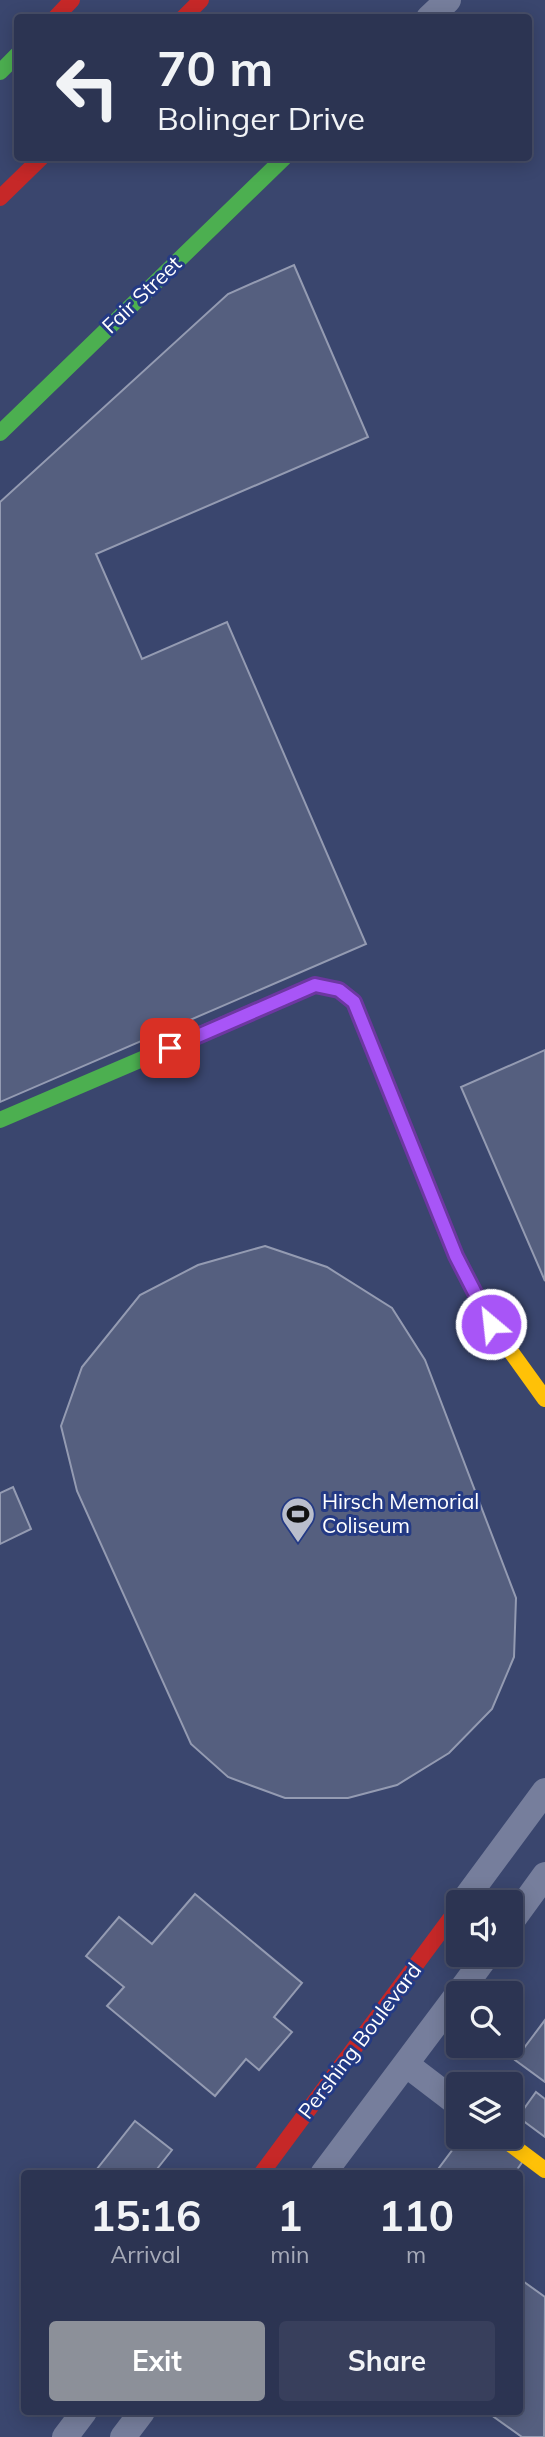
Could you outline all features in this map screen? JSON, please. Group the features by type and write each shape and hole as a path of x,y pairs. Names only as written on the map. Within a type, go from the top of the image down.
{"main road":[{"path":"59,14 72,0"},
{"path":"187,14 201,0"},
{"path":"0,72 14,58"},
{"path":"0,198 38,161"},
{"name":"Fair Street","path":"0,433 281,161"},
{"path":"0,1120 315,985 339,990 354,1002 456,1256 491,1324 545,1399"},
{"name":"Pershing Boulevard","path":"264,2170 446,1924"},
{"path":"517,2149 545,2170"}],"street":[{"path":"433,14 448,0"},
{"path":"472,1890 545,1791"},
{"path":"523,1905 545,1875"},
{"path":"326,2170 446,2012"},
{"path":"407,2065 446,2095"},
{"path":"65,2437 82,2415"},
{"path":"123,2437 140,2415"}],"building":[{"path":"294,265 368,437 96,554 142,659 227,622 366,944 0,1102 0,502 228,294"},
{"path":"545,1050 545,1281 461,1087"},
{"name":"Hirsch Memorial Coliseum","path":"265,1246 327,1267 392,1308 425,1360 516,1598 514,1657 492,1709 449,1753 397,1785 348,1798 285,1798 228,1777 191,1744 77,1491 61,1426 82,1367 140,1295 198,1265"},
{"path":"13,1487 31,1529 0,1544 0,1493"},
{"path":"195,1894 302,1983 274,2017 292,2032 259,2070 246,2059 215,2096 107,2006 124,1987 86,1956 119,1917 152,1944"},
{"path":"545,2020 545,2082 515,2060 523,2058 523,2049"},
{"path":"536,2092 545,2099 545,2137 523,2121 523,2110"},
{"path":"135,2121 172,2150 156,2170 96,2170"},
{"path":"453,2149 513,2149 525,2158 517,2170 437,2170"},
{"path":"523,2281 545,2297 544,2437 522,2437 491,2415 523,2415"}],"traffic: fast":[{"path":"0,72 14,58"},
{"path":"0,433 281,161"},
{"path":"0,1120 315,985 339,990 354,1002 433,1198"}],"traffic: slow":[{"path":"433,1198 456,1256 491,1324 545,1399"},
{"path":"517,2149 545,2170"}],"traffic: jam":[{"path":"59,14 72,0"},
{"path":"187,14 201,0"},
{"path":"0,198 38,161"},
{"path":"264,2170 446,1924"}],"place":[{"name":"Hirsch Memorial Coliseum","path":"298,1544"}],"route":[{"path":"170,1048 315,985 339,990 354,1002 456,1256 491,1324"}]}
